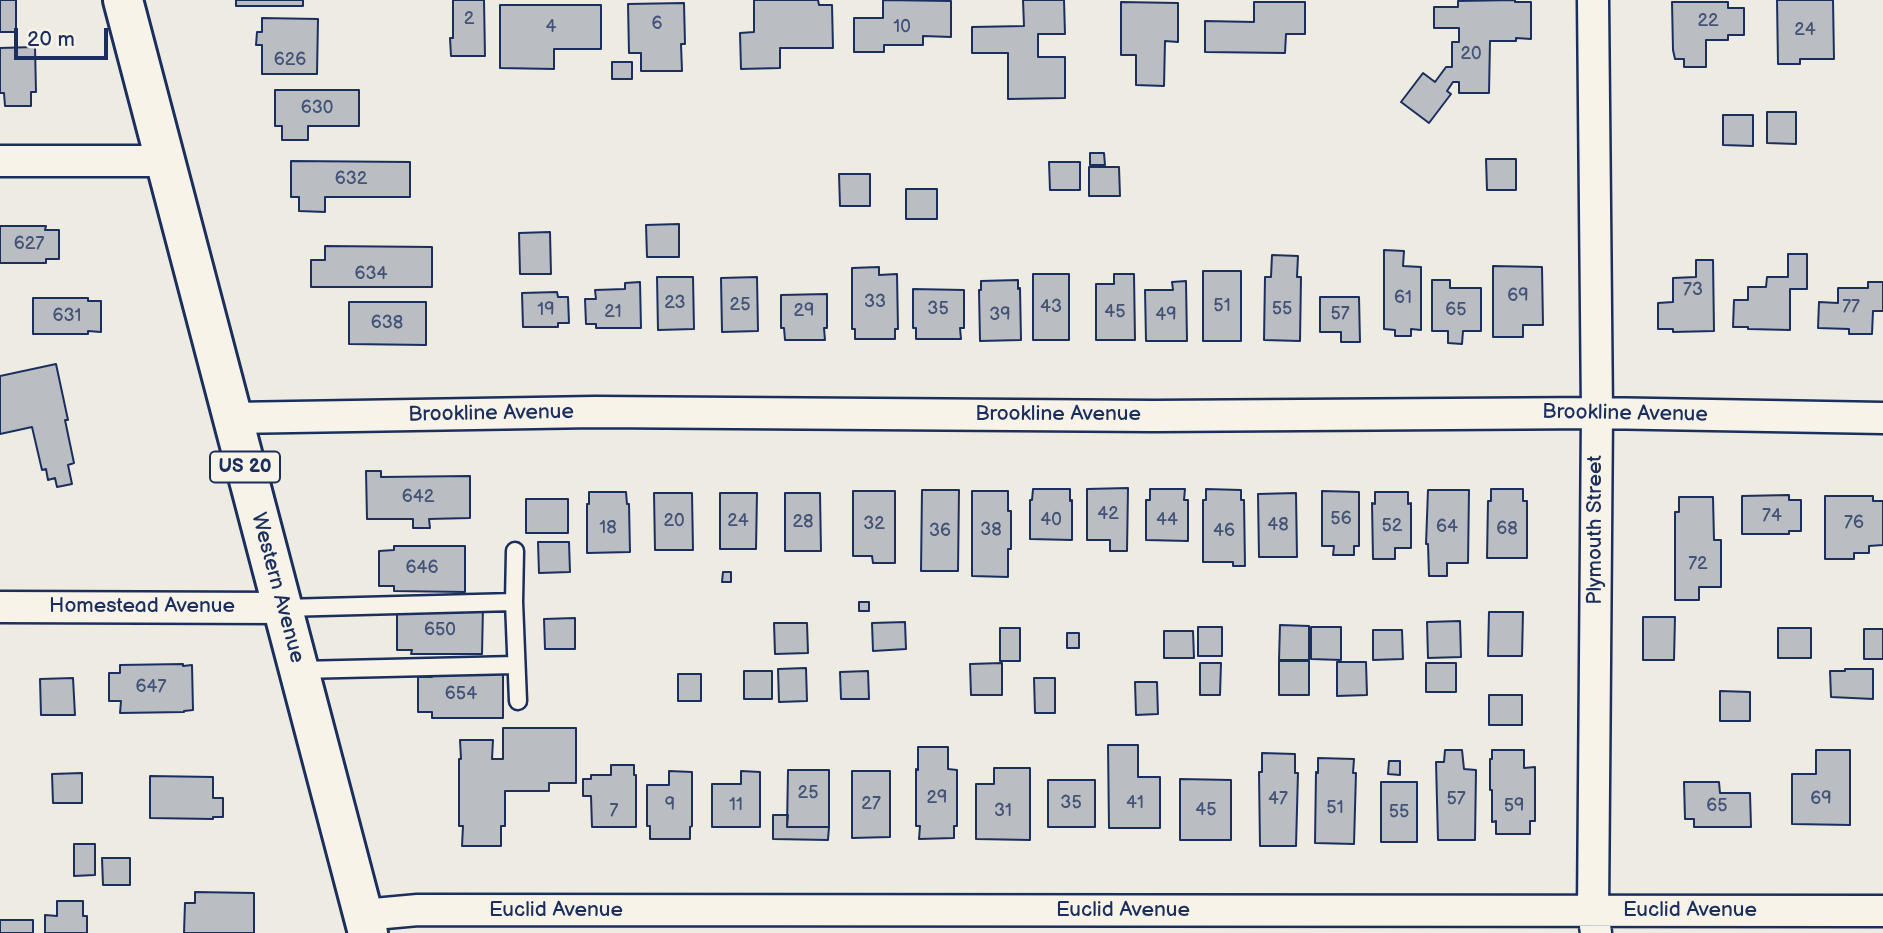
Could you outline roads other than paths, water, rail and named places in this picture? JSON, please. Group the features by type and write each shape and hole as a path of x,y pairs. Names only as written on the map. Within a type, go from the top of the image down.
{"main road":[{"name":"Western Avenue","path":"123,0 366,924"}],"street":[{"name":"Plymouth Street","path":"1593,0 1597,413 1595,922"},
{"path":"0,161 166,161"},
{"name":"Brookline Avenue","path":"232,418 595,412 1154,416 1597,413 1883,418"},
{"name":"Homestead Avenue","path":"0,607 283,608"},
{"name":"Euclid Avenue","path":"366,924 418,910 1595,922 1883,911"}],"lane":[{"path":"514,551 518,701"},
{"path":"283,608 514,602"},
{"path":"299,670 515,665"}]}
